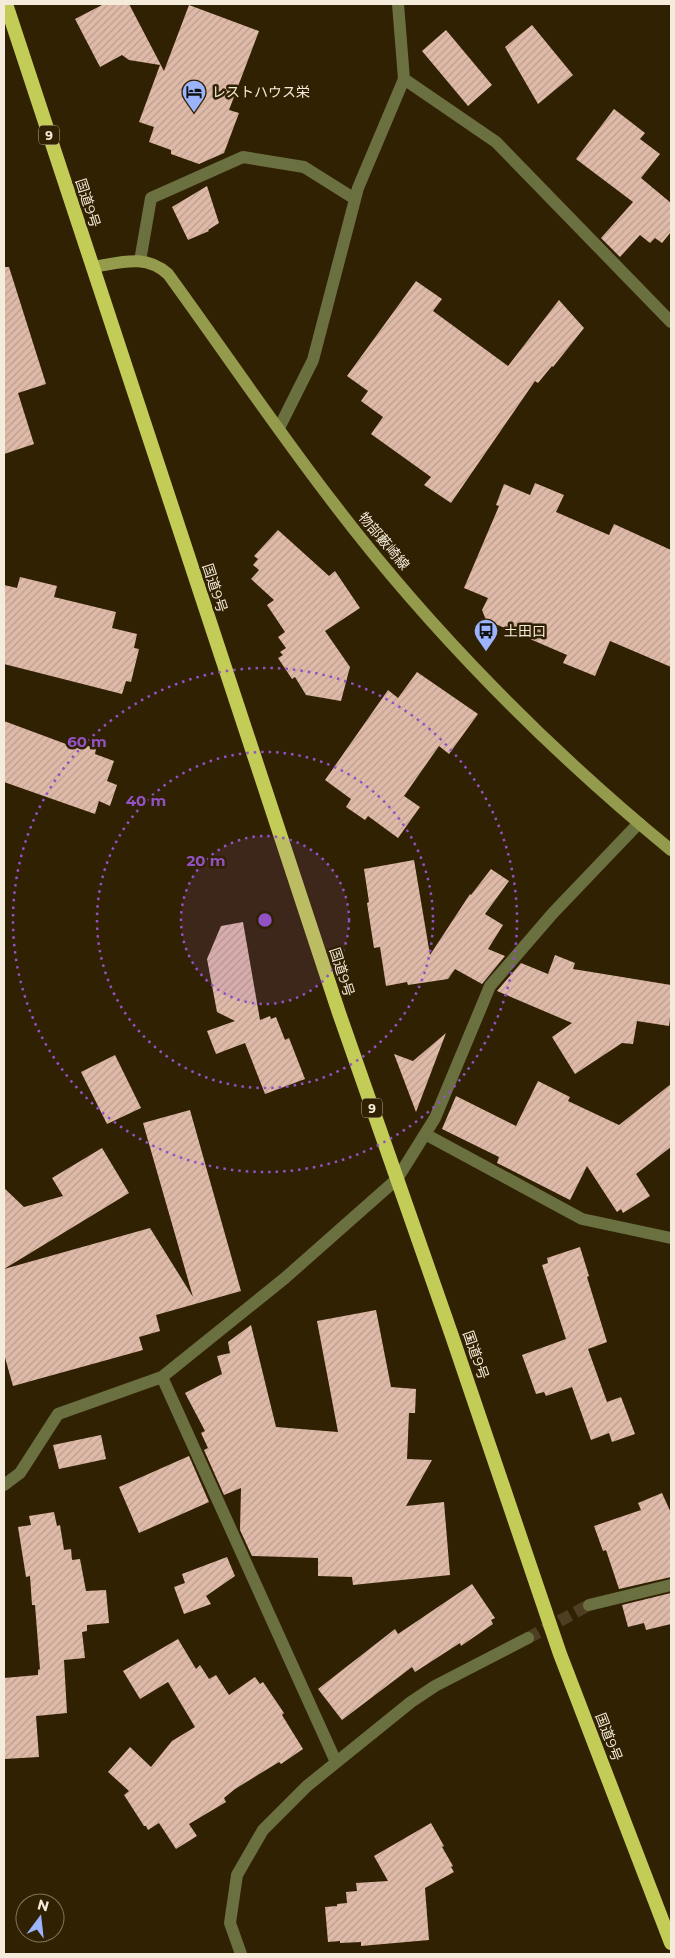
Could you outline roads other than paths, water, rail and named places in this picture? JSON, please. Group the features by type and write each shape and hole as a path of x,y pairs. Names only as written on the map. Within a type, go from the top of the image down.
{"highway":[{"name":"国道9号","path":"6,4 332,994 560,1654 671,1943"}],"main road":[{"path":"92,267 140,260"},
{"name":"物部藪崎線","path":"140,260 156,264 168,274 336,506 404,588 476,669 555,748 671,850"}],"street":[{"path":"279,428 313,360 356,199 404,79 398,4"},
{"path":"404,79 496,142 671,322"},
{"path":"140,260 151,198 243,157 304,167 356,199"},
{"path":"4,1485 20,1473 58,1414 162,1377 284,1278 397,1179 435,1118 490,986 553,913 639,823"},
{"path":"425,1134 582,1219 671,1238"},
{"path":"162,1377 336,1762"},
{"path":"589,1605 671,1585"},
{"path":"242,1954 230,1922 237,1875 263,1830 307,1786 411,1702 435,1686 528,1638"}],"tunnel":[{"path":"528,1638 589,1605"}],"place":[{"name":"レストハウス栄","path":"194,113"},
{"name":"土田口","path":"486,652"}]}
